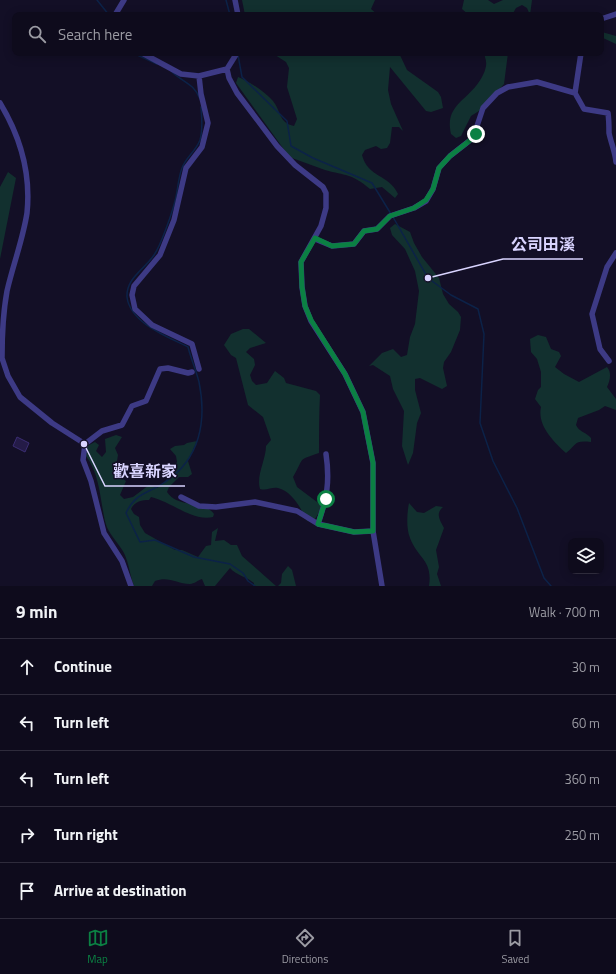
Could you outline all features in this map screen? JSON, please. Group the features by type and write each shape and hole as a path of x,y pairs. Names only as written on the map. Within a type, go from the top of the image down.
{"street":[{"path":"117,12 124,0"},
{"path":"235,0 237,12"},
{"path":"604,18 616,14"},
{"path":"148,56 181,74 199,76 228,68"},
{"path":"235,56 228,68 229,78 237,93 277,146 295,165 323,187 326,194 326,208 321,226 301,262 302,287 305,306 311,320 345,374 363,412 373,463 373,531 382,586"},
{"path":"581,56 575,93 584,109 608,113 610,133 615,151 616,162"},
{"path":"199,76 201,94 208,123 202,147 186,168 174,220 160,255 134,286 132,295 136,309 152,325 192,344 199,369"},
{"path":"315,238 332,246 354,244 364,231 377,229 390,216 414,208 426,200 433,189 439,168 450,156 473,138 483,108 496,93 508,87 537,82 575,93"},
{"path":"0,102 18,135 26,168 27,213 7,292 2,329 1,357 8,376 20,397 52,423 85,444"},
{"path":"609,361 600,349 592,314 607,267 616,253"},
{"path":"131,586 122,561 104,533 91,481 83,460 85,444 102,431 122,425 132,406 146,401 160,369 168,368 188,373 192,372"},
{"path":"318,524 326,499 329,481 326,454"},
{"path":"181,497 199,506 216,507 254,502 298,512 318,524 354,532 373,531"}],"green space":[{"path":"242,0 375,0 371,9 374,12 244,12"},
{"path":"464,0 488,0 494,4 503,0 532,0 530,12 522,5 516,8 514,12 466,12 462,9"},
{"path":"604,33 616,36 616,44 604,38"},
{"path":"277,56 400,56 407,70 438,92 441,97 443,108 431,112 426,111 390,67 388,90 391,104 403,131 399,127 392,127 390,143 387,148 381,149 376,146 365,150 362,155 369,168 394,188 398,194 395,198 382,187 370,189 358,180 343,174 325,170 292,158 288,155 236,83 238,77 247,81 261,91 273,101 283,119 294,126 297,119 287,87 289,68 286,62"},
{"path":"485,56 508,56 504,84 482,109 471,116 461,136 456,138 451,134 451,116 454,109 471,92 483,76 486,61"},
{"path":"8,172 16,178 0,259 0,187"},
{"path":"395,224 410,232 422,257 439,278 443,294 449,304 461,317 460,330 451,352 444,362 443,368 447,386 442,389 420,378 415,379 415,390 421,413 417,423 413,453 408,465 402,446 404,411 393,389 390,376 373,365 369,366 382,353 393,349 401,357 407,355 410,337 415,324 419,291 415,271 405,249 392,235 390,228"},
{"path":"243,329 249,329 266,343 250,348 246,352 254,359 255,365 250,375 252,381 256,385 267,383 275,371 284,378 286,383 316,391 320,395 319,453 302,460 293,477 297,487 321,505 320,511 313,522 307,521 296,502 288,493 278,488 265,490 260,489 259,478 266,446 271,440 263,417 248,405 236,358 231,355 224,345 231,334"},
{"path":"538,335 546,337 551,349 559,352 561,356 555,367 579,382 607,367 610,372 610,379 607,387 616,399 616,410 605,406 599,410 578,418 576,425 591,438 591,442 578,442 566,453 547,432 541,420 541,407 535,399 538,390 541,387 541,372 537,359 531,352 530,339"},
{"path":"116,435 122,437 115,448 118,455 117,461 112,465 117,475 126,481 120,495 124,499 133,497 149,485 157,488 165,482 177,462 176,456 170,449 175,446 197,441 188,461 192,474 188,477 179,477 169,487 167,492 177,500 209,509 214,514 213,517 198,517 151,497 149,500 137,503 131,509 134,514 139,517 140,525 145,533 175,550 182,550 198,557 206,546 211,545 212,532 218,528 215,541 224,540 231,545 237,545 242,556 276,586 253,586 254,583 230,568 215,586 205,586 202,579 190,584 185,584 165,579 155,581 152,586 134,586 124,553 106,526 97,479 91,463 86,456 87,446 95,442 99,445 96,451 102,457 106,452 105,439"},
{"path":"409,503 417,512 424,513 436,506 443,507 439,512 439,515 444,528 436,550 439,567 437,574 441,586 429,586 429,570 410,538 407,520"},
{"path":"288,566 292,570 296,586 278,586 281,583 282,574"}],"building":[{"path":"17,437 29,443 25,452 13,446"}],"waterway":[{"path":"97,0 107,12"},
{"path":"226,0 229,12"},
{"path":"140,56 157,64"},
{"path":"238,56 242,77 287,121 291,146 313,158 372,183 391,214"},
{"path":"171,71 191,86 200,99"},
{"path":"201,107 202,128 200,140 182,168 174,206 163,237 154,255 133,279 130,284 127,297 130,306 142,322 161,334 188,347 199,382 202,411 201,425 193,451 177,473 159,486 138,497 126,513 140,542 155,540 194,557 230,564 243,573 248,581 255,586"},
{"path":"393,217 428,278 451,295 478,309 484,334 480,423 493,461 517,508 544,578 551,586"}],"place":[{"name":"公司田溪","path":"428,278"},
{"name":"歡喜新家","path":"84,444"}],"route":[{"path":"326,499 318,524 354,532 373,531 373,463 369,436 363,412 345,374 324,338 311,320 305,306 302,287 301,262 315,238 332,246 354,244 364,231 377,229 390,216 421,205 433,189 439,168 450,156 476,134"}]}
